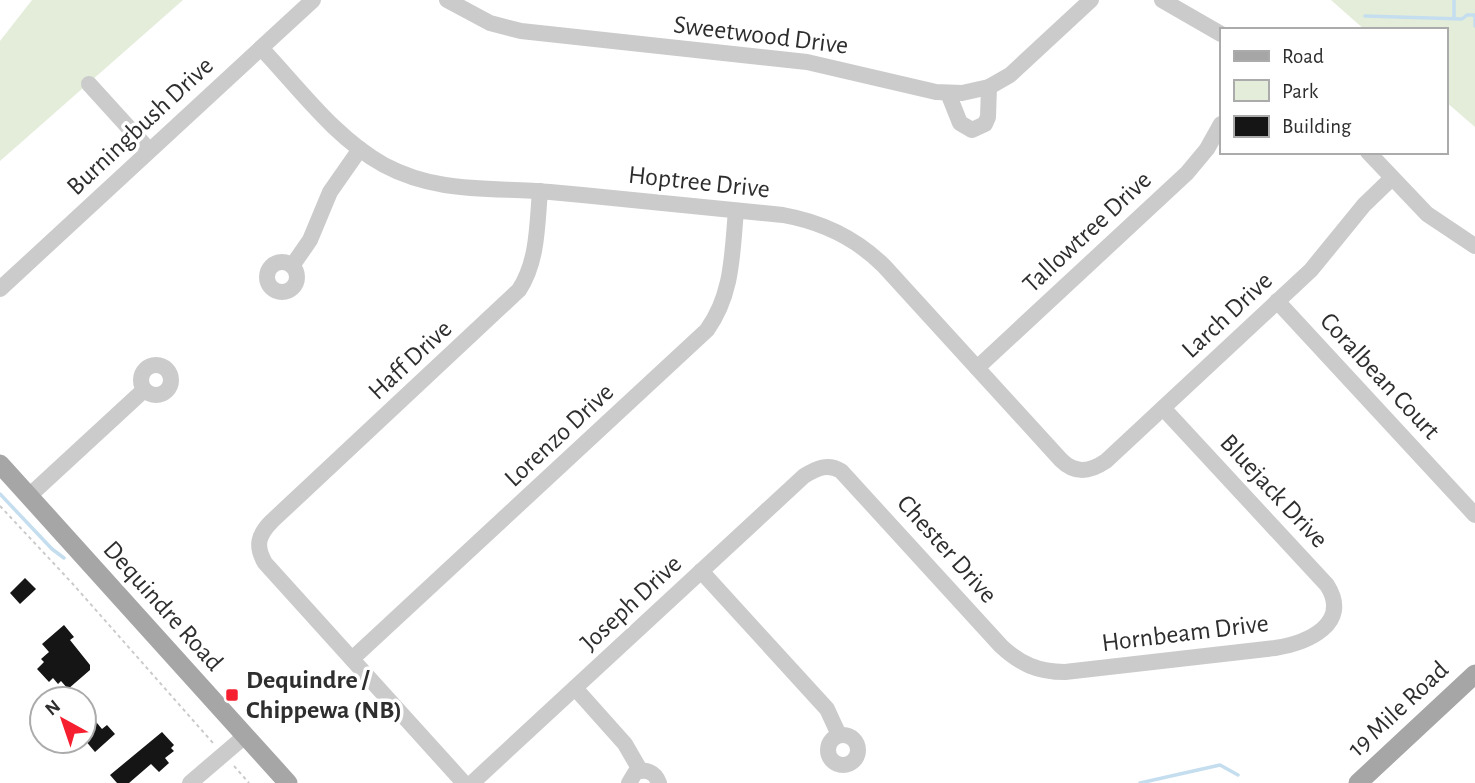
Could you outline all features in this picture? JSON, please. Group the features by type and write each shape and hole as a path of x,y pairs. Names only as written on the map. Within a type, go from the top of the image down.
{"main road":[{"name":"Dequindre Road","path":"0,464 288,783"},
{"name":"19 Mile Road","path":"1358,783 1475,674"}],"street":[{"name":"Burningbush Drive","path":"0,289 313,0"},
{"name":"Sweetwood Drive","path":"447,0 490,23 520,31 807,62 948,93 989,87 1010,75 1091,0"},
{"path":"1162,0 1220,32"},
{"name":"Hoptree Drive","path":"261,48 332,124 360,149 402,174 457,188 540,191 800,218 834,230 860,245 884,266 1061,460 1067,466 1081,470"},
{"path":"89,85 149,150"},
{"path":"948,93 960,123 972,130 985,124 988,117 989,87"},
{"name":"Tallowtree Drive","path":"977,368 1187,173 1207,149 1220,126"},
{"path":"292,266 310,240 330,192 360,149"},
{"path":"1370,154 1427,214 1475,246"},
{"name":"Larch Drive","path":"1081,470 1091,469 1106,461 1277,302 1320,261 1364,205 1392,178"},
{"name":"Haff Drive","path":"352,659 265,563 258,546 260,536 272,520 519,290 526,280 534,255 540,191"},
{"name":"Lorenzo Drive","path":"352,659 707,330 727,293 736,211"},
{"name":"Coralbean Court","path":"1277,302 1475,515"},
{"path":"29,496 144,390"},
{"name":"Bluejack Drive","path":"1163,408 1327,585 1336,605 1334,614"},
{"name":"Joseph Drive","path":"472,783 804,476 827,466"},
{"name":"Chester Drive","path":"827,466 835,467 847,475 1001,646 1031,667"},
{"path":"701,571 827,709 839,735"},
{"name":"Hornbeam Drive","path":"1031,667 1065,672 1290,645 1323,629 1334,614"},
{"path":"352,659 464,783"},
{"path":"575,688 625,744 634,777 650,771 659,783"},
{"path":"190,783 245,736"}],"path":[{"path":"0,506 215,744"},
{"path":"230,761 249,783"}],"green space":[{"path":"32,0 183,0 0,161 0,41"},
{"path":"1331,0 1475,0 1475,127 1447,103 1447,28 1363,28"}],"building":[{"path":"25,578 36,589 20,604 10,593"},
{"path":"64,625 74,637 70,640 90,665 90,670 73,685 64,685 61,681 58,684 53,678 49,682 37,669 44,662 41,659 49,652 42,644"},
{"path":"98,724 102,729 107,725 115,734 98,749"},
{"path":"162,732 174,745 171,748 174,751 165,758 169,763 159,772 151,764 129,783 117,783 110,775"}],"waterway":[{"path":"1454,0 1454,17"},
{"path":"1365,16 1462,19 1467,15 1475,15 1475,26"},
{"path":"0,494 52,549 64,558"},
{"path":"1140,783 1220,765 1238,775"}],"place":[{"name":"Dequindre / Chippewa (NB)","path":"232,695"}]}
